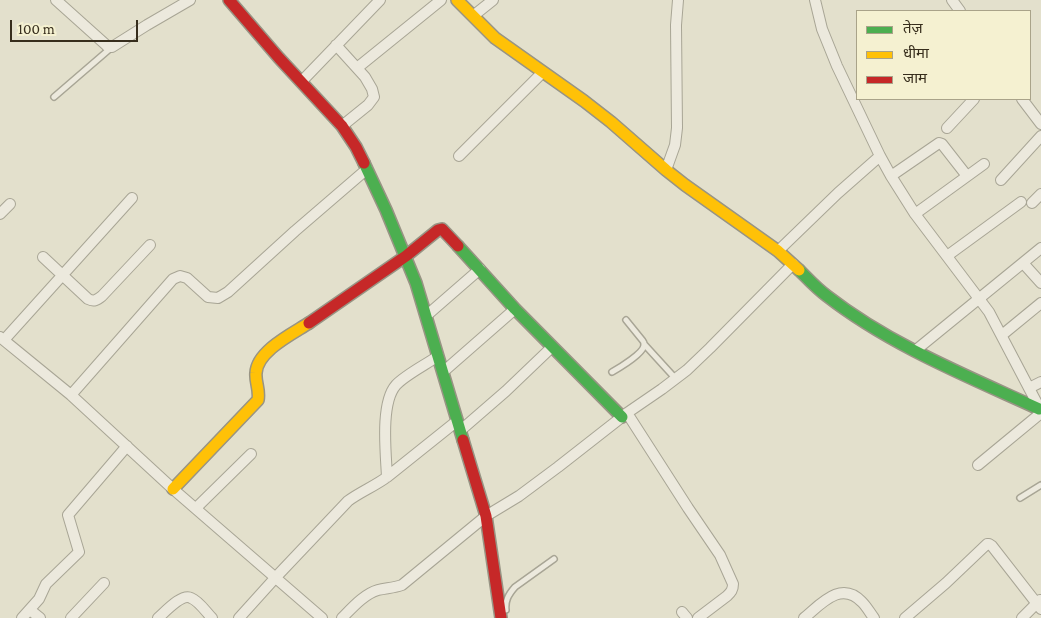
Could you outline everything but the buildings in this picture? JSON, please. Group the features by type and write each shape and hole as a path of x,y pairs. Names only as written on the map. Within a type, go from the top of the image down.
{"street":[{"path":"56,0 108,47 112,47 190,0"},
{"path":"229,0 268,46 342,126 356,147 386,210 416,283 486,516 501,618"},
{"path":"302,81 380,0"},
{"path":"357,68 441,0"},
{"path":"456,0 495,38 584,100 666,170 746,229 778,250 826,296 881,333 1040,411"},
{"path":"473,16 493,0"},
{"path":"666,170 675,145 677,128 676,25 678,0"},
{"path":"815,0 822,29 837,66 880,156 915,214 989,312 1040,411"},
{"path":"336,45 365,77 374,97 368,105 342,126"},
{"path":"459,156 543,72"},
{"path":"946,128 973,100"},
{"path":"1023,100 1039,117"},
{"path":"1001,180 1041,136"},
{"path":"891,176 939,143 942,144 967,176"},
{"path":"778,250 838,192 880,156"},
{"path":"915,214 984,164"},
{"path":"71,395 172,280 180,276 187,278 208,297 218,298 228,292 367,169"},
{"path":"1032,203 1041,194"},
{"path":"132,198 2,338 71,395 173,489 322,618"},
{"path":"947,256 1021,202"},
{"path":"0,214 10,204"},
{"path":"173,489 258,400 260,393 255,373 260,360 278,344 406,256 433,233 442,229 552,347 625,415 720,555 733,588 728,596 698,618"},
{"path":"43,257 88,299 93,301 98,300 150,244"},
{"path":"916,350 1041,248"},
{"path":"1023,263 1041,283"},
{"path":"342,618 356,604 376,591 394,589 402,585 486,516 519,496 558,468 625,415 676,379 710,348 793,264"},
{"path":"426,316 480,269"},
{"path":"1002,335 1041,303"},
{"path":"443,372 515,308"},
{"path":"239,618 348,501 357,494 376,485 506,390 552,347"},
{"path":"387,477 385,426 391,393 402,380 438,356"},
{"path":"1029,388 1041,382"},
{"path":"978,465 1040,411"},
{"path":"22,618 39,599 46,584 79,552 68,515 127,446"},
{"path":"196,508 251,454"},
{"path":"905,618 987,544 992,546 1039,604 1022,618"},
{"path":"71,618 104,583"},
{"path":"804,618 833,595 842,592 857,597 874,618"},
{"path":"158,618 184,596 194,599 212,618"},
{"path":"30,610 40,618"}],"lane":[{"path":"54,97 112,47"},
{"path":"626,320 676,379"},
{"path":"612,372 625,364 642,349 644,343"},
{"path":"1020,498 1041,485"},
{"path":"507,618 506,600 509,594 514,588 554,559"}],"traffic: fast":[{"path":"364,163 416,283 463,440"},
{"path":"458,246 515,309 622,417"},
{"path":"799,270 823,293 877,330 957,372 1039,409"}],"traffic: slow":[{"path":"457,0 495,38 584,101 685,185 778,251 799,270"},
{"path":"173,489 258,400 256,373 262,357 276,344 309,323"}],"traffic: jam":[{"path":"229,0 279,58 342,126 364,163"},
{"path":"309,323 406,256 438,230 442,229 458,246"},
{"path":"463,440 486,516 501,618"}]}
